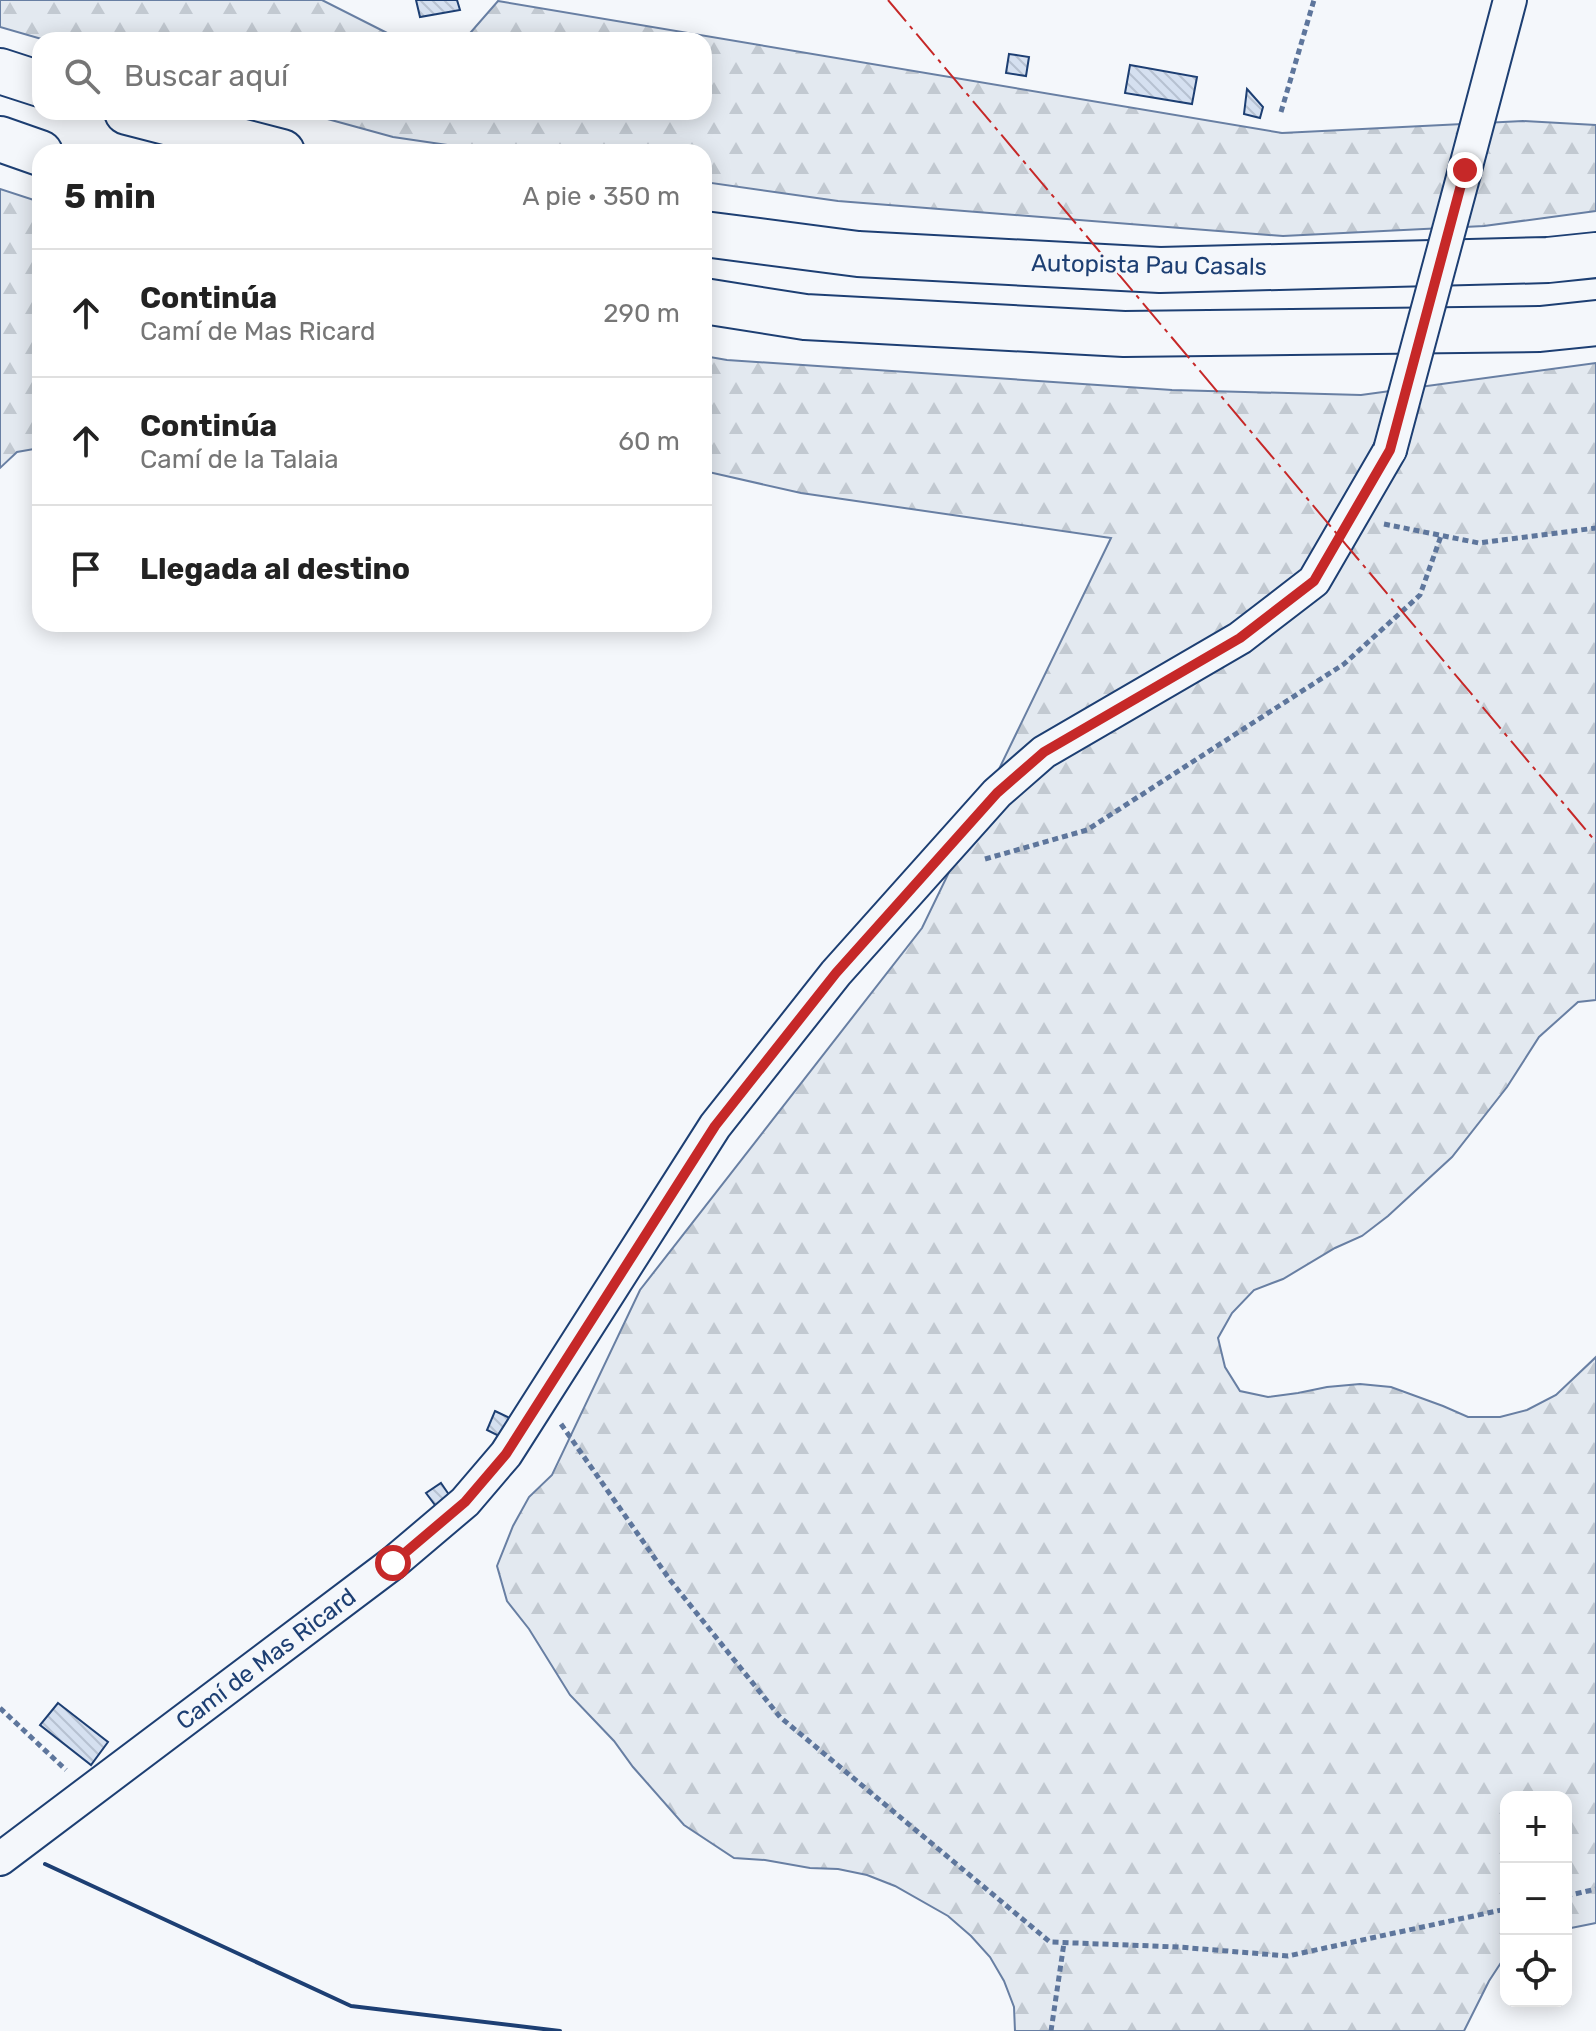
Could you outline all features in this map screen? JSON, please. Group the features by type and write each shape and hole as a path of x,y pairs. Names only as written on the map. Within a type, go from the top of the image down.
{"highway":[{"path":"0,71 32,81"},
{"path":"158,120 251,144"},
{"path":"0,139 32,150"},
{"name":"Autopista Pau Casals","path":"712,235 858,254 1160,270 1548,260 1596,255"},
{"path":"712,302 805,317 1124,334 1540,329 1596,323"}],"street":[{"name":"Camí de Mas Ricard","path":"0,1859 393,1563 465,1502 506,1454 715,1126 836,973 997,793 1044,752 1240,638 1314,581 1390,450 1510,0"}],"path":[{"path":"1281,112 1314,0"},
{"path":"1351,518 1479,543 1596,528"},
{"path":"982,859 1087,830 1344,664 1420,595 1441,536"},
{"path":"543,1397 670,1580 780,1717 1050,1942 1178,1947 1288,1956 1500,1910"},
{"path":"0,1708 89,1792"},
{"path":"1572,1895 1596,1889"},
{"path":"1051,2031 1064,1943"}],"green space":[{"path":"0,0 322,0 385,32 32,32 32,36 0,27"},
{"path":"498,1 682,32 471,32"},
{"path":"712,37 1282,133 1523,121 1596,125 1596,211 1484,226 1283,236 838,201 712,183 712,144 441,144 393,137 331,120 712,120"},
{"path":"0,189 32,199 32,449 17,452 0,468"},
{"path":"712,357 1172,390 1361,395 1596,363 1596,1000 1578,1002 1539,1037 1507,1087 1452,1157 1388,1216 1362,1236 1283,1279 1254,1290 1232,1313 1218,1338 1225,1367 1240,1391 1268,1397 1360,1384 1391,1387 1468,1417 1500,1417 1527,1410 1556,1395 1596,1357 1596,1923 1572,1928 1572,1791 1500,1791 1500,1964 1464,2031 1015,2031 1014,2007 1004,1981 990,1957 948,1916 895,1886 867,1875 734,1858 684,1825 614,1741 570,1695 529,1629 507,1601 497,1566 529,1497 552,1475 640,1290 922,928 1111,538 801,493 712,473"}],"building":[{"path":"416,0 457,0 460,10 420,17"},
{"path":"1009,54 1029,57 1026,76 1006,73"},
{"path":"1130,65 1197,77 1192,104 1125,93"},
{"path":"1247,89 1263,107 1260,118 1244,114"},
{"path":"495,1411 514,1420 503,1438 487,1430"},
{"path":"441,1483 454,1502 441,1513 426,1493"},
{"path":"58,1703 108,1742 91,1765 40,1725"}],"wall":[{"path":"45,1864 351,2006 560,2031"}],"power":[{"path":"888,0 1596,842"}],"route":[{"path":"393,1563 465,1502 506,1454 715,1126 836,973 997,793 1044,752 1240,638 1314,581 1390,450 1465,170"}]}
